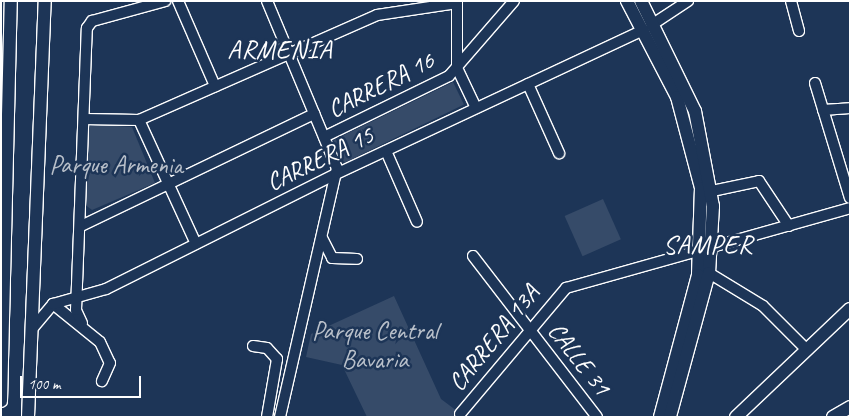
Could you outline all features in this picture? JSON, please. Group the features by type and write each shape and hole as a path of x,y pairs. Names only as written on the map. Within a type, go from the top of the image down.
{"main road":[{"path":"1,401 7,245 2,164 11,1"},
{"path":"28,417 29,340 45,1"},
{"path":"627,1 649,27 694,111 712,190 708,249 660,417"},
{"path":"641,1 694,148 708,249 709,273 670,417"},
{"path":"736,417 850,310"},
{"path":"833,417 850,408"}],"street":[{"path":"102,381 108,372 108,358 82,323 76,310 79,297 87,28 92,21 165,1"},
{"path":"178,1 215,86"},
{"path":"267,1 324,137 336,174 280,417"},
{"name":"CARRERA 16","path":"324,137 457,68 514,1"},
{"name":"CARRERA 15","path":"29,340 36,320 53,304 106,290 336,174 649,27 688,1"},
{"path":"791,1 799,31"},
{"path":"84,119 140,120 288,53 377,16 457,2 457,68 476,108"},
{"path":"815,83 850,198"},
{"path":"528,84 559,153"},
{"path":"823,110 850,108"},
{"name":"CARRERA 16","path":"81,226 314,114"},
{"path":"140,120 196,244"},
{"path":"386,150 417,222"},
{"path":"712,190 758,181 789,226"},
{"name":"CARRERA 13A","path":"460,414 528,328 566,288 850,208"},
{"path":"321,236 332,258 357,259"},
{"name":"CALLE 31","path":"474,256 597,417"},
{"path":"709,273 763,306 807,350"},
{"path":"53,304 82,323"},
{"path":"253,346 267,348 277,359 268,417"}],"green space":[{"path":"453,82 464,104 344,163 333,140"},
{"name":"Parque Armenia","path":"87,124 132,127 155,183 92,210 84,204"},
{"path":"603,199 621,239 583,256 565,216"},
{"name":"Parque Central Bavaria","path":"394,296 441,399 465,417 367,417 342,365 306,357 311,334"}],"district":[{"name":"ARMENIA","path":"280,50"},
{"name":"SAMPER","path":"708,245"}]}
